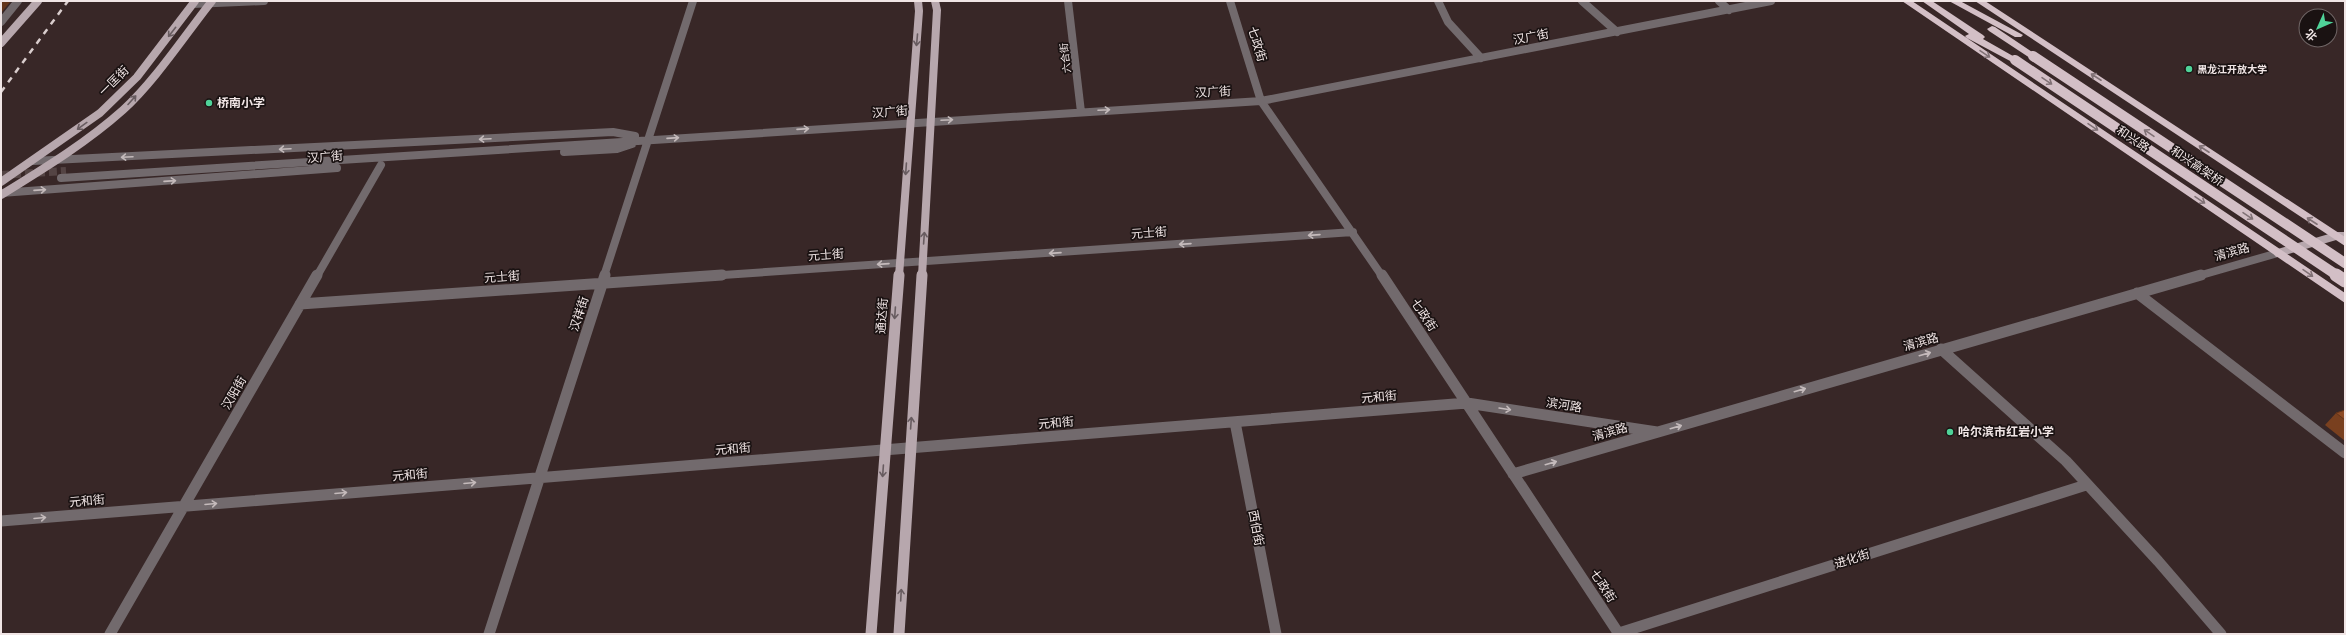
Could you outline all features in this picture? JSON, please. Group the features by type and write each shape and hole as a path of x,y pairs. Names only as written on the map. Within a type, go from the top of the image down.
{"highway":[{"path":"1926,1 2015,60"},
{"path":"1952,1 2081,67"},
{"name":"和兴高架桥","path":"1952,1 2345,263"},
{"path":"1979,1 2340,236 2345,242"},
{"path":"1910,4 2015,60"},
{"name":"和兴路","path":"1910,4 2345,299"},
{"name":"和兴高架桥","path":"2015,60 2345,281"}],"main road":[{"path":"1,43 38,1"},
{"name":"通达街","path":"871,634 919,11 918,1"},
{"path":"899,634 909,448 932,121 937,10 936,1"},
{"name":"一匡街","path":"1,182 34,161 100,113 132,82 194,2"},
{"path":"2,194 58,160 124,109 154,75 211,2"},
{"name":"清滨路","path":"2278,253 2340,236 2345,227"}],"street":[{"path":"1,22 18,1"},
{"path":"194,2 264,1"},
{"name":"汉祥街","path":"489,634 693,1"},
{"name":"六合街","path":"1068,1 1081,112"},
{"name":"七政街","path":"1230,1 1261,101 1353,232 1619,634"},
{"path":"1438,1 1448,22 1481,58"},
{"path":"1582,1 1618,32"},
{"path":"1719,1 1729,10"},
{"name":"汉广街","path":"64,174 558,141 649,139 1261,101 1771,1"},
{"name":"汉广街","path":"34,161 613,132 649,139"},
{"name":"汉广街","path":"2,194 381,165 617,149 649,139"},
{"name":"汉阳街","path":"110,634 381,165"},
{"name":"元士街","path":"300,304 1353,232"},
{"name":"清滨路","path":"1513,474 1941,349 2278,253"},
{"path":"2137,293 2345,453"},
{"path":"1941,349 2066,461 2086,485 2158,561 2221,634"},
{"name":"元和街","path":"1,521 1467,403"},
{"name":"滨河路","path":"1467,403 1657,432"},
{"name":"西伯街","path":"1236,422 1276,634"},
{"name":"进化街","path":"1619,634 2086,485"}],"building":[{"path":"2345,410 2345,420 2336,413"}],"tunnel":[{"path":"1,175 66,171"}],"railway":[{"path":"1,92 68,1"}],"place":[{"name":"黑龙江开放大学","path":"2189,69"},
{"name":"桥南小学","path":"209,103"},
{"name":"哈尔滨市红岩小学","path":"1950,432"}]}
